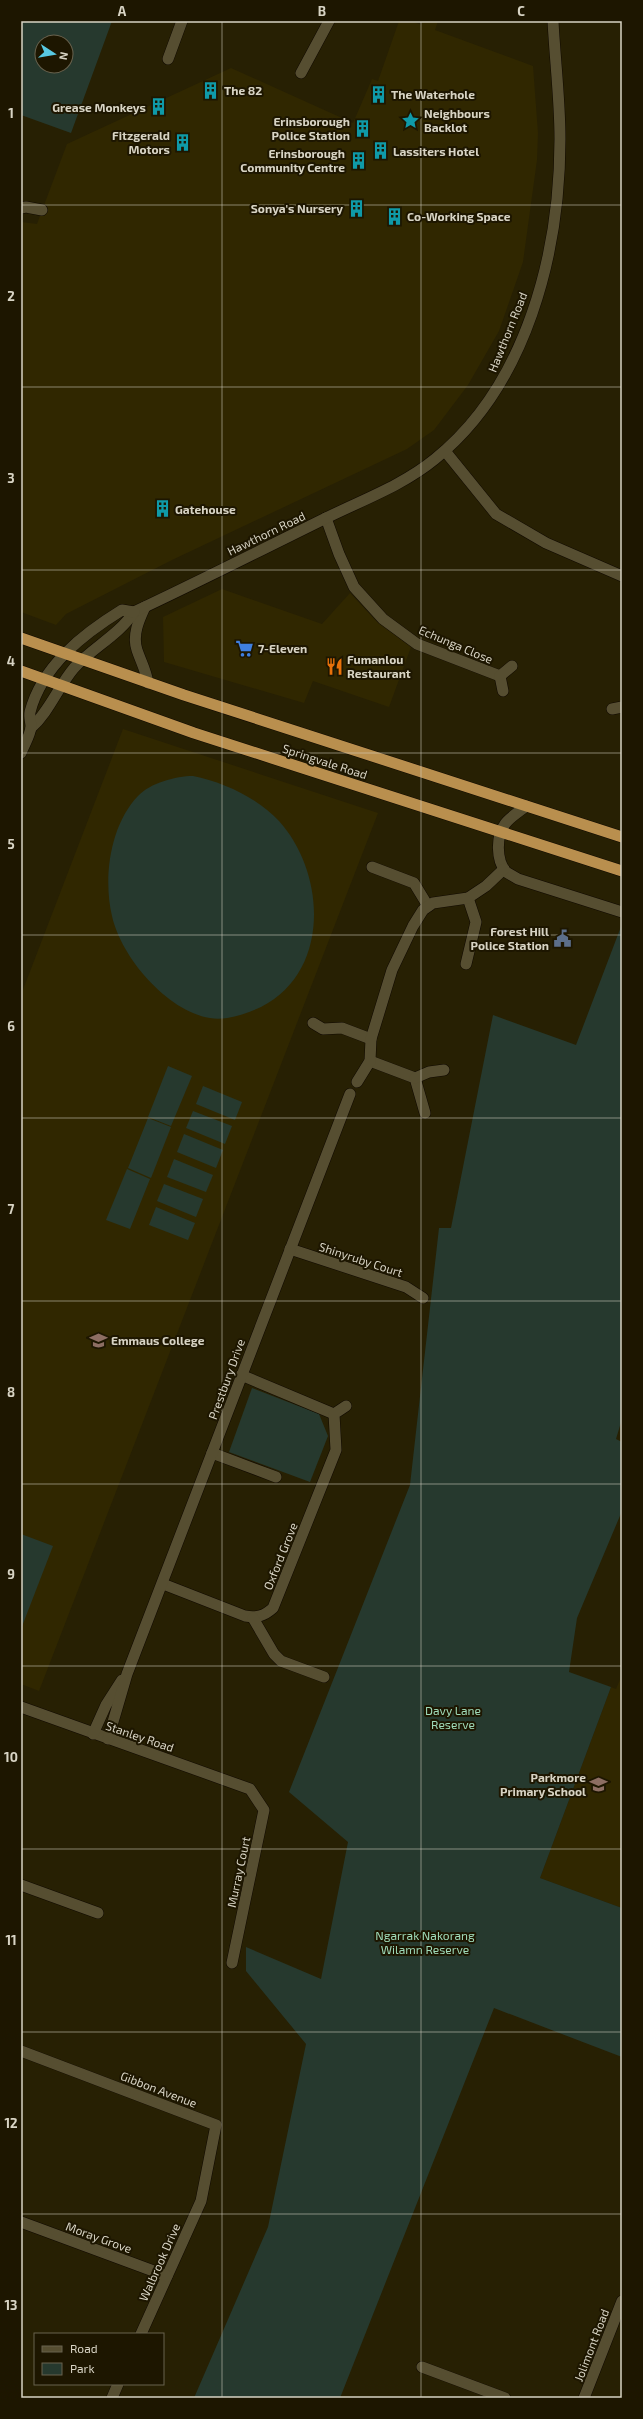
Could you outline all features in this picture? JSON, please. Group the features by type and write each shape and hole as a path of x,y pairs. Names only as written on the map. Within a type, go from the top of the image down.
{"highway":[{"name":"Springvale Road","path":"21,638 148,683 622,837"},
{"name":"Springvale Road","path":"21,671 201,735 622,871"}],"street":[{"path":"168,59 182,21"},
{"path":"301,73 329,21"},
{"name":"Hawthorn Road","path":"21,753 31,728 40,719 60,686 82,660 126,624 134,612 402,482 445,451 470,426 502,380 520,343 543,274 554,218 560,164 560,119 553,21"},
{"path":"21,208 26,207 42,210"},
{"path":"445,451 496,514 546,543 622,576"},
{"name":"Echunga Close","path":"326,518 334,542 354,587 382,619 417,644 500,676"},
{"path":"145,607 137,627 136,649 146,670 148,683"},
{"name":"Hawthorn Road","path":"31,728 30,714 45,680 65,654 82,637 122,610 134,612"},
{"name":"Echunga Close","path":"500,676 512,666"},
{"name":"Echunga Close","path":"500,676 503,691"},
{"path":"526,806 507,821 501,832 499,848 504,869 518,879 622,912"},
{"path":"372,867 414,883 428,906"},
{"path":"357,1082 370,1061 371,1039 398,956 413,926 428,906 438,902 468,898 486,886 504,869"},
{"path":"466,964 476,922 468,898"},
{"path":"313,1023 323,1029 342,1028 371,1039"},
{"path":"370,1061 415,1078 429,1072 444,1070"},
{"path":"415,1078 425,1113"},
{"name":"Prestbury Drive","path":"108,1739 127,1674 163,1584 241,1375 350,1094"},
{"name":"Shinyruby Court","path":"290,1249 406,1287 423,1298"},
{"path":"241,1375 334,1414 346,1406"},
{"name":"Oxford Grove","path":"253,1618 265,1615 273,1608 336,1450 334,1414"},
{"path":"212,1453 276,1477"},
{"path":"163,1584 253,1618 274,1654 281,1661 324,1677"},
{"name":"Prestbury Drive","path":"93,1734 106,1705 127,1674"},
{"name":"Stanley Road","path":"21,1707 250,1789"},
{"name":"Murray Court","path":"232,1963 264,1810 250,1789"},
{"path":"21,1884 98,1913"},
{"name":"Gibbon Avenue","path":"21,2051 216,2124 201,2201"},
{"name":"Walbrook Drive","path":"141,2333 201,2201"},
{"name":"Moray Grove","path":"21,2222 167,2276"},
{"name":"Jolimont Road","path":"584,2398 622,2301"},
{"path":"422,2367 505,2398"},
{"path":"112,2398 118,2385"}],"shaded area":[{"path":"399,21 412,21 421,25 423,21 438,21 435,30 533,66 538,133 537,160 523,262 499,331 468,385 434,430 407,449 172,560 66,614 56,625 21,612 21,222 37,224 67,144 231,68 353,123 372,79 378,81"},
{"path":"222,589 322,624 350,593 377,622 411,647 389,707 313,681 304,703 164,662 163,617"},
{"name":"Emmaus College","path":"123,729 378,813 39,1691 21,1684 21,995"},
{"name":"Parkmore Primary School","path":"622,1675 622,1908 540,1878 611,1687 616,1689"}],"green space":[{"path":"21,21 112,21 71,133 21,115"},
{"path":"193,776 216,782 239,792 261,805 271,813 295,842 306,867 312,893 314,920 310,946 300,970 284,991 261,1007 223,1019 210,1018 194,1013 178,1005 148,980 125,948 117,932 109,901 108,885 111,853 115,837 128,808 143,791 149,787 179,777"},
{"name":"Davy Lane Reserve","path":"622,924 622,1419 616,1439 622,1442 622,1511 577,1618 569,1672 611,1687 540,1878 622,1908 622,2057 494,2008 340,2398 194,2398 268,2227 306,2044 246,1971 246,1947 321,1979 348,1842 289,1792 410,1485 439,1228 451,1228 493,1015 576,1045"},
{"path":"168,1066 192,1076 171,1126 148,1117"},
{"path":"203,1086 242,1102 235,1120 196,1104"},
{"path":"193,1111 232,1126 225,1144 186,1128"},
{"path":"148,1118 171,1127 151,1178 128,1168"},
{"path":"184,1134 223,1150 216,1168 177,1152"},
{"path":"174,1159 213,1175 206,1192 167,1177"},
{"path":"127,1169 150,1179 130,1229 106,1220"},
{"path":"164,1184 203,1199 196,1217 157,1201"},
{"path":"156,1207 195,1223 188,1240 149,1225"},
{"path":"252,1388 319,1414 328,1436 310,1482 229,1452"},
{"path":"21,1534 53,1546 21,1629"}],"place":[{"name":"The 82","path":"211,90"},
{"name":"The Waterhole","path":"378,94"},
{"name":"Grease Monkeys","path":"159,107"},
{"name":"Neighbours Backlot","path":"411,120"},
{"name":"Erinsborough Police Station","path":"363,128"},
{"name":"Fitzgerald Motors","path":"183,142"},
{"name":"Lassiters Hotel","path":"380,151"},
{"name":"Erinsborough Community Centre","path":"358,160"},
{"name":"Sonya's Nursery","path":"356,208"},
{"name":"Co-Working Space","path":"394,216"},
{"name":"Gatehouse","path":"162,509"},
{"name":"7-Eleven","path":"245,648"},
{"name":"Fumanlou Restaurant","path":"334,666"},
{"name":"Forest Hill Police Station","path":"562,938"},
{"name":"Emmaus College","path":"98,1340"},
{"name":"Parkmore Primary School","path":"599,1784"}],"park label":[{"name":"Ngarrak Nakorang Wilamn Reserve","path":"425,1942"}]}
